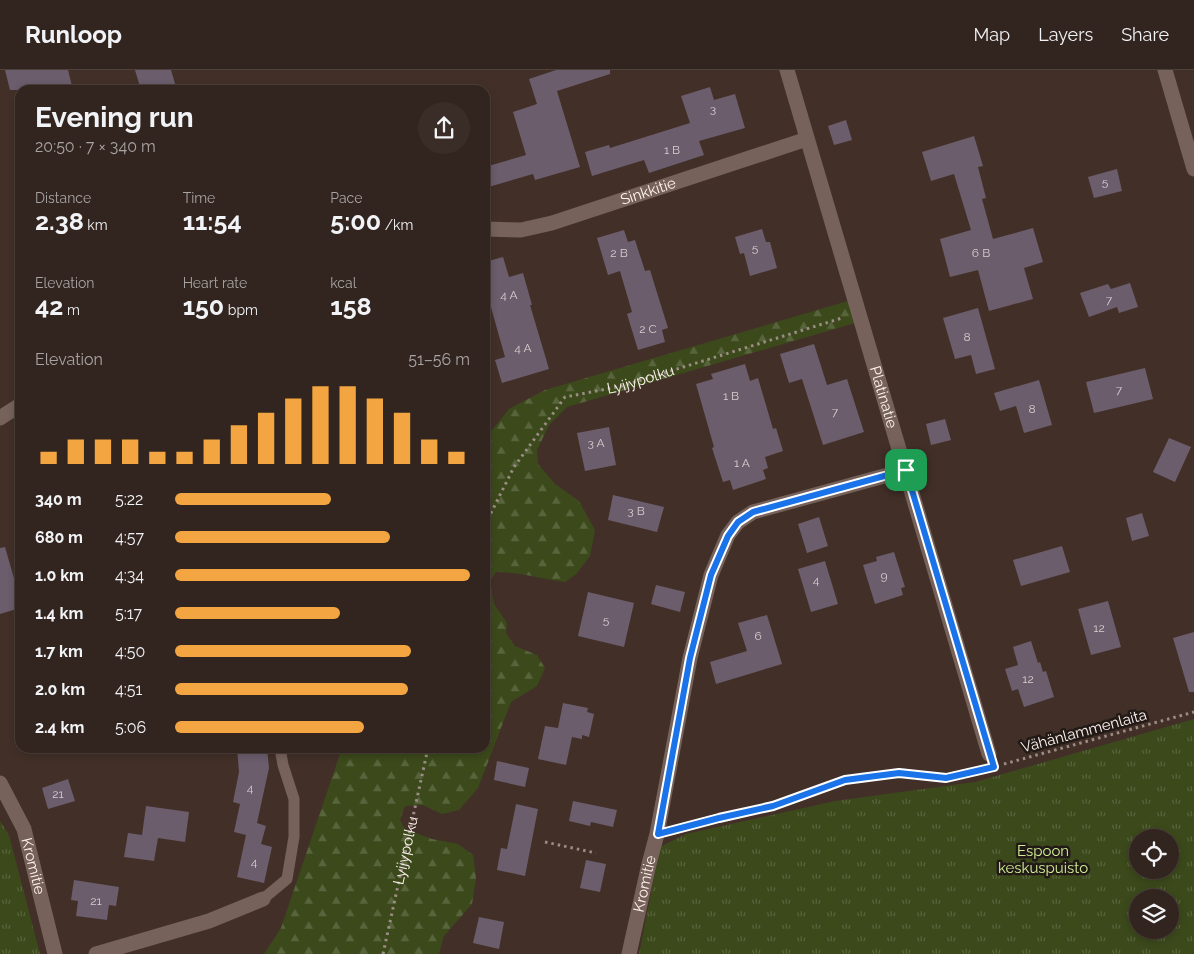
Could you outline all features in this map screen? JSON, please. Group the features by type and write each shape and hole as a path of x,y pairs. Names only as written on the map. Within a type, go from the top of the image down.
{"street":[{"name":"Platinatie","path":"787,70 992,761"},
{"path":"1166,70 1194,169"},
{"name":"Sinkkitie","path":"490,229 521,230 552,223 807,139"},
{"path":"0,418 15,408"},
{"name":"Kromitie","path":"629,954 649,864 658,834 690,658 711,575 728,536 738,522 753,512 906,470"},
{"name":"Kromitie","path":"0,783 24,829 55,954"},
{"path":"96,954 209,921 263,899"}],"lane":[{"path":"263,899 287,879 294,838 294,799 281,753"}],"path":[{"name":"Lyijypolku","path":"490,515 514,467 565,397 622,386 859,313"},
{"name":"Vähänlammenlaita","path":"658,834 773,806 845,780 899,773 946,778 992,761 1194,712"},
{"name":"Lyijypolku","path":"383,954 427,753"},
{"path":"546,842 596,853"}],"green space":[{"path":"848,301 855,323 567,407 549,425 537,450 538,464 555,484 579,501 595,530 590,556 576,574 565,582 505,572 496,572 490,581 490,433 509,409 545,390"},
{"path":"490,581 494,604 507,623 506,633 515,646 537,655 545,668 537,686 511,702 478,788 459,810 442,814 423,805 405,806 400,820 405,829 432,839 458,844 473,855 476,878 472,904 444,936 439,954 264,954 281,928 340,753 490,753"},
{"name":"Espoon keskuspuisto","path":"1194,719 1194,954 639,954 660,847 686,834 835,801 975,782"},
{"path":"0,821 9,835 40,954 0,954"}],"building":[{"path":"5,70 68,70 72,85 15,85 15,90 10,90"},
{"path":"135,70 171,70 176,85 140,85"},
{"path":"556,70 610,70 610,74 557,91 580,167 535,180 533,174 490,187 490,166 526,155 513,112 537,104 529,79"},
{"path":"710,87 714,100 735,94 745,128 699,141 704,155 649,173 644,160 592,176 585,152 609,145 610,148 690,123 681,96"},
{"path":"846,120 852,140 834,145 828,126"},
{"path":"974,136 983,166 978,167 986,198 982,199 993,239 1033,228 1043,262 1024,268 1033,299 989,311 978,270 950,277 940,239 971,230 954,174 931,181 922,152"},
{"path":"1117,169 1122,191 1094,198 1088,177"},
{"path":"762,229 766,242 770,242 777,268 750,276 744,253 740,254 735,237"},
{"path":"624,230 628,242 635,240 645,271 650,270 668,328 662,330 665,342 638,350 627,314 632,312 620,271 608,275 597,238"},
{"path":"503,257 509,277 523,273 532,305 530,305 549,369 502,383 495,360 505,357 490,304 490,261"},
{"path":"1130,283 1138,307 1119,313 1117,307 1089,317 1080,293 1108,284 1111,289"},
{"path":"978,308 995,369 976,374 971,355 955,359 943,318"},
{"path":"814,344 827,385 847,379 864,432 823,445 802,379 789,383 780,354"},
{"path":"745,364 750,381 758,378 773,429 776,428 783,451 765,457 768,468 763,470 766,479 733,490 730,480 723,482 712,448 714,447 696,384 713,379 711,374"},
{"path":"1145,368 1153,399 1094,413 1086,382"},
{"path":"1039,380 1052,425 1024,433 1016,406 1000,411 994,393"},
{"path":"945,419 951,440 931,445 926,424"},
{"path":"609,427 616,465 585,471 577,433"},
{"path":"1169,438 1191,447 1175,482 1153,472"},
{"path":"613,495 664,507 657,532 608,520"},
{"path":"1142,513 1149,536 1132,541 1126,518"},
{"path":"819,517 828,546 807,553 798,524"},
{"path":"1062,546 1070,572 1021,586 1013,560"},
{"path":"5,547 15,582 15,610 0,614 0,548"},
{"path":"894,552 905,587 901,588 903,595 875,604 863,565 877,561 876,557"},
{"path":"825,561 838,604 811,612 798,569"},
{"path":"656,585 685,592 680,612 651,604"},
{"path":"588,592 634,603 624,647 578,636"},
{"path":"1108,601 1121,647 1091,655 1078,609"},
{"path":"767,615 782,664 716,684 710,662 747,651 738,623"},
{"path":"1194,632 1194,692 1189,692 1173,638"},
{"path":"1031,641 1038,663 1040,662 1043,672 1046,671 1054,697 1024,707 1018,689 1012,691 1005,669 1018,665 1013,647"},
{"path":"563,703 588,708 587,712 594,714 589,737 582,735 582,739 572,737 566,765 538,759 545,726 558,728"},
{"path":"237,753 268,753 269,768 257,823 266,826 261,844 272,847 264,883 237,877 246,835 234,832 240,804 233,802 239,772"},
{"path":"497,761 529,768 525,787 494,780"},
{"path":"68,779 75,801 48,809 42,788"},
{"path":"573,801 617,810 613,827 591,822 590,826 569,821"},
{"path":"516,804 538,809 525,876 497,870 501,848 507,849"},
{"path":"146,806 189,812 185,842 158,838 154,861 124,857 128,833 142,835"},
{"path":"586,860 606,864 600,892 580,888"},
{"path":"74,880 119,887 116,906 109,905 107,920 76,916 78,901 71,900"},
{"path":"479,917 504,922 499,949 473,943"}],"route":[{"path":"906,470 994,767 946,778 899,773 845,780 773,806 658,834 690,658 711,575 728,536 738,522 753,512 906,470"}]}
